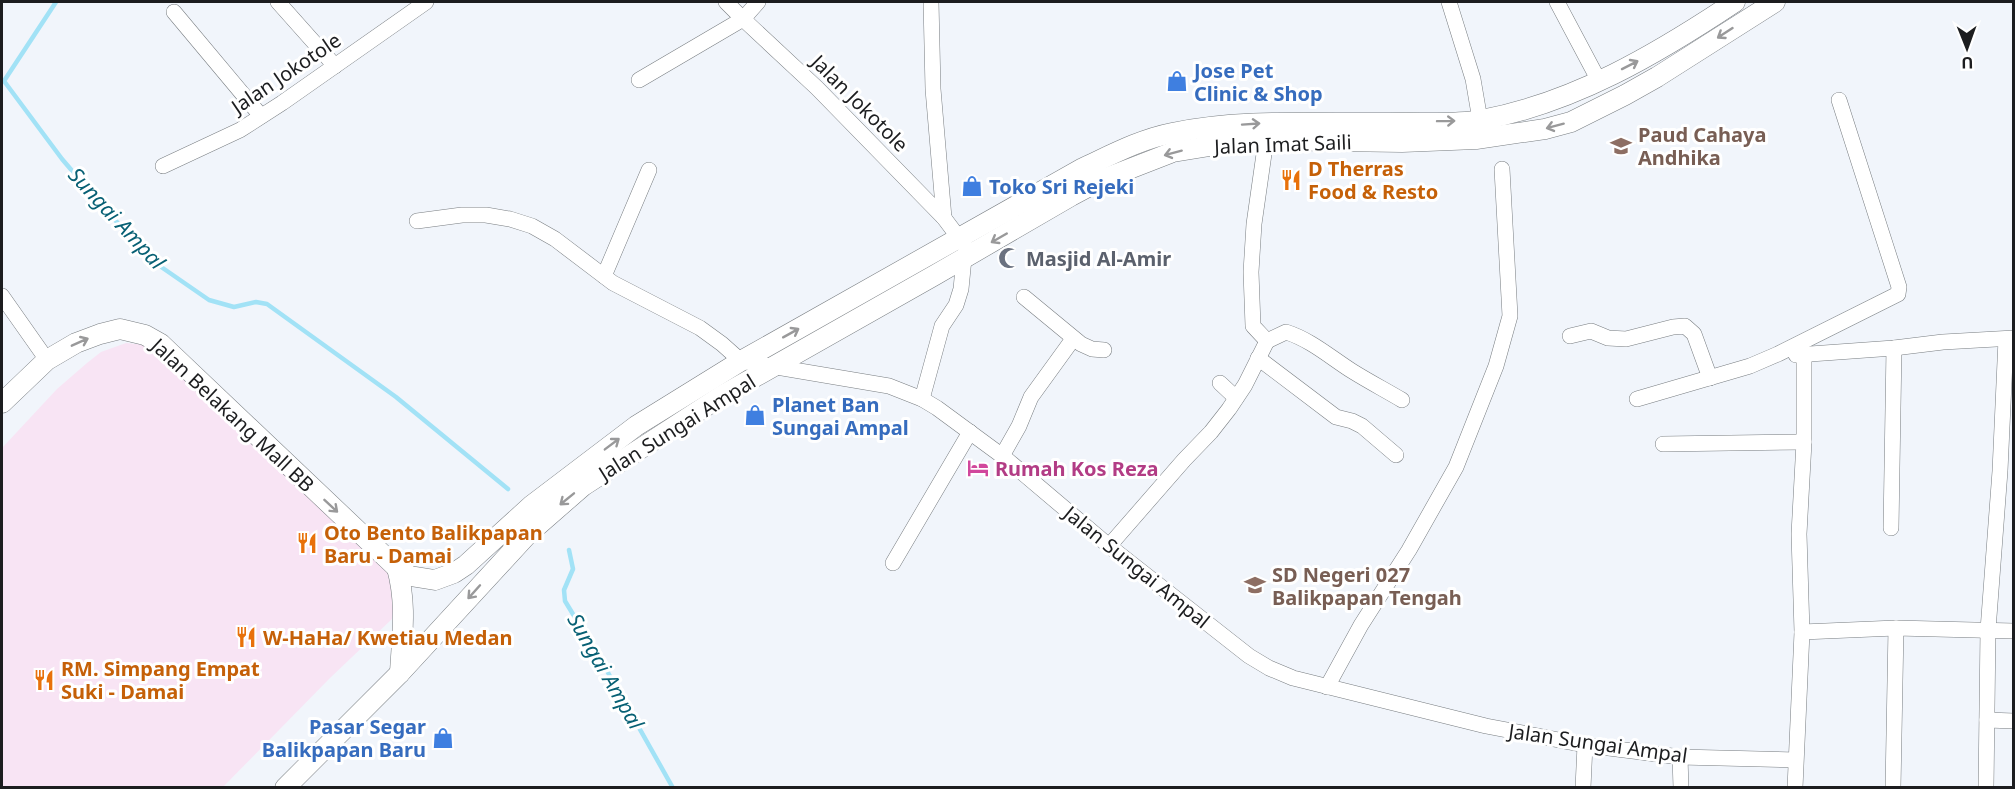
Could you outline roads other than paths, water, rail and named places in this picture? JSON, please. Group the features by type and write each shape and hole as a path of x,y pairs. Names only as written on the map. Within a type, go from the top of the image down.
{"main road":[{"name":"Jalan Imat Saili","path":"741,361 1083,168 1132,147 1169,134 1207,127 1262,123 1480,120 1531,108 1599,81 1650,55 1735,2"},
{"name":"Jalan Imat Saili","path":"776,366 1071,196 1101,180 1150,160 1173,152 1266,140 1402,142 1476,139 1545,129 1571,122 1625,95 1775,2"},
{"name":"Jalan Belakang Mall BB","path":"2,403 47,360 76,343 120,329 145,335 161,344 397,568 410,576 435,579 454,573 527,516"},
{"name":"Jalan Sungai Ampal","path":"584,475 636,426 741,361"},
{"name":"Jalan Sungai Ampal","path":"527,516 584,475 776,366"},
{"path":"285,788 400,673 528,534 527,516"},
{"path":"397,568 404,599 400,673"}],"street":[{"path":"278,2 335,66"},
{"name":"Jalan Jokotole","path":"163,166 240,130 426,2"},
{"name":"Jalan Jokotole","path":"726,2 742,20 818,88 944,218 959,238 967,257"},
{"path":"639,80 742,20 758,2"},
{"path":"931,2 933,89 944,218"},
{"path":"1449,2 1473,79 1480,120"},
{"path":"1557,2 1599,81"},
{"path":"174,12 261,116"},
{"path":"1637,399 1750,366 1895,297 1899,290 1839,100"},
{"path":"1266,140 1254,224 1251,272 1253,326 1267,341"},
{"path":"1327,687 1361,625 1409,550 1456,467 1496,366 1510,316 1502,169"},
{"path":"604,276 649,170"},
{"path":"417,221 462,215 486,215 532,226 555,239 613,283 700,328 741,361 776,366"},
{"path":"922,399 942,326 956,305 967,257"},
{"path":"2,296 47,360"},
{"path":"1024,297 1073,339 1092,349 1104,350"},
{"path":"1570,336 1591,331 1608,338 1626,339 1685,326 1694,334 1710,378"},
{"path":"1109,546 1211,432 1236,398 1267,341 1286,332 1298,336 1352,372 1401,400"},
{"path":"1778,354 1804,355 2010,338 1988,630 1986,788"},
{"path":"1002,456 1031,398 1073,339"},
{"path":"1891,528 1894,348"},
{"path":"1794,788 1802,632 1799,534 1804,442 1804,355"},
{"path":"1258,358 1336,417 1362,426 1396,455"},
{"name":"Jalan Sungai Ampal","path":"776,366 889,386 922,399 1002,456 1109,546 1249,656 1277,672 1327,687 1486,726 1585,745 1680,757 1795,760"},
{"path":"1220,383 1236,398"},
{"path":"892,563 970,432"},
{"path":"1663,444 1804,442"},
{"path":"1893,788 1896,628"},
{"path":"1802,632 1896,628 2013,631"},
{"path":"1987,720 2013,721"},
{"path":"1583,788 1585,745"},
{"path":"1680,757 1681,788"}],"waterway":[{"name":"Sungai Ampal","path":"56,2 4,81 62,159 154,262 209,300 234,307 256,302 267,304 396,397 508,489"},
{"name":"Sungai Ampal","path":"569,550 573,569 564,590 565,601 673,788"}],"place":[{"name":"Jose Pet Clinic & Shop","path":"1177,81"},
{"name":"Paud Cahaya Andhika","path":"1621,146"},
{"name":"D Therras Food & Resto","path":"1291,180"},
{"name":"Toko Sri Rejeki","path":"972,186"},
{"name":"Masjid Al-Amir","path":"1009,258"},
{"name":"Planet Ban Sungai Ampal","path":"755,415"},
{"name":"Rumah Kos Reza","path":"978,468"},
{"name":"Oto Bento Balikpapan Baru - Damai","path":"307,543"},
{"name":"SD Negeri 027 Balikpapan Tengah","path":"1255,585"},
{"name":"W-HaHa/ Kwetiau Medan","path":"246,637"},
{"name":"RM. Simpang Empat Suki - Damai","path":"44,680"},
{"name":"Pasar Segar Balikpapan Baru","path":"443,738"}]}
